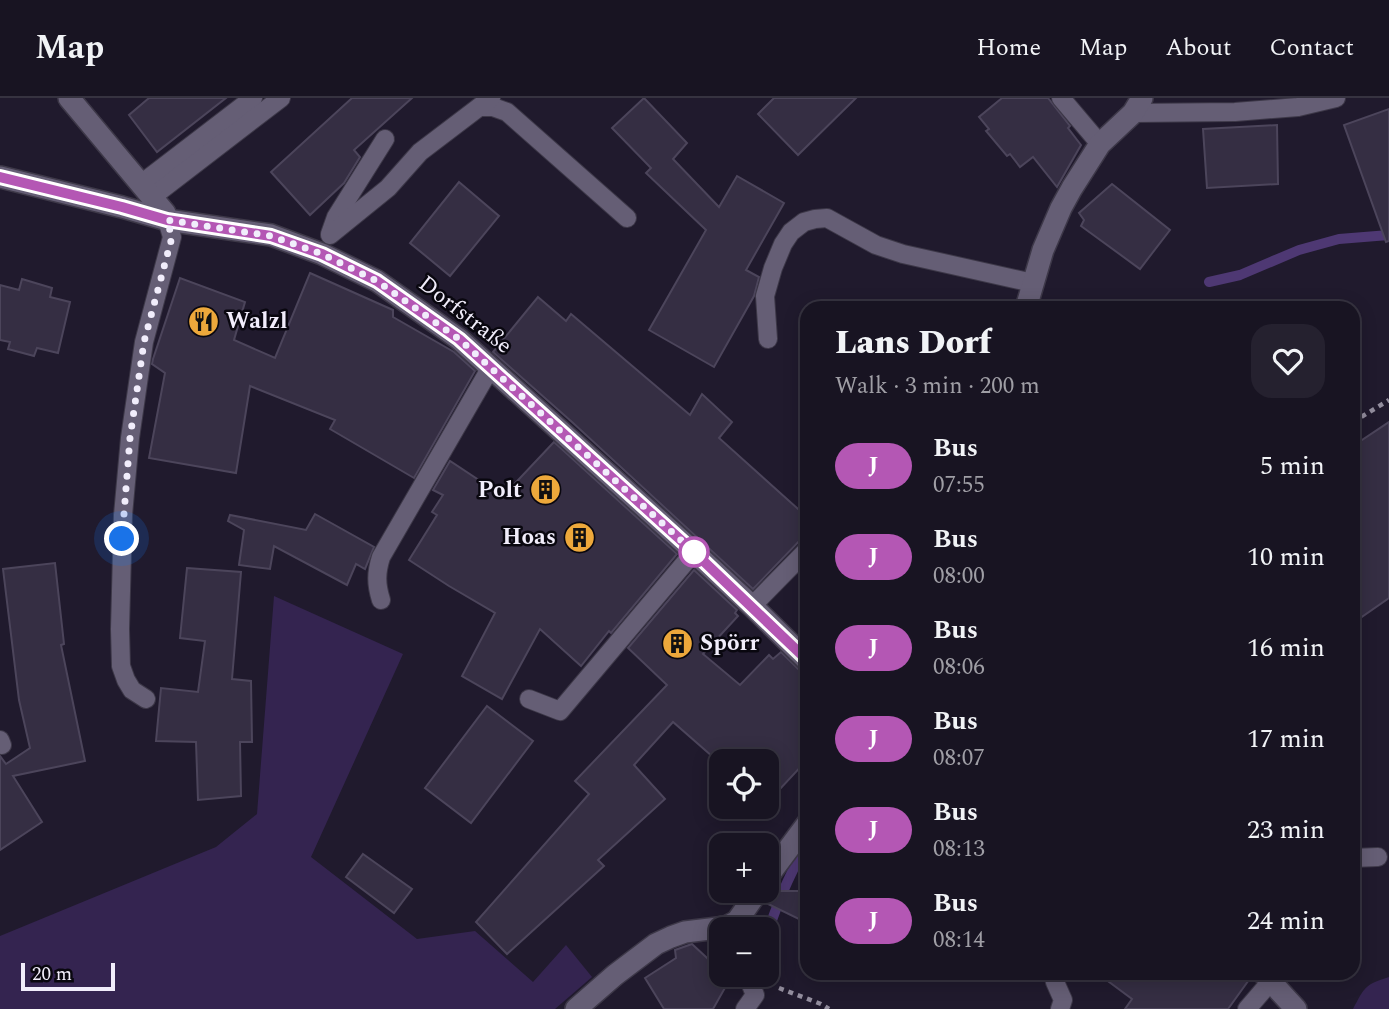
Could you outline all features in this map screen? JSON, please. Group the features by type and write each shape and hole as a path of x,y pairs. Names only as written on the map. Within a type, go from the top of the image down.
{"main road":[{"path":"69,98 165,213 167,220"},
{"path":"1028,301 1043,250 1061,208 1100,144 1138,106"},
{"name":"Dorfstraße","path":"0,177 167,220 326,244 459,339 694,552 800,653"},
{"path":"779,862 800,833"},
{"path":"576,1009 656,944 685,932 709,930"},
{"path":"1270,980 1296,1009"}],"lane":[{"path":"146,191 253,98"},
{"path":"146,191 281,98"},
{"path":"1061,98 1100,144"},
{"path":"1138,106 1235,112 1298,107 1336,98"},
{"path":"326,244 388,188 420,152 485,102 507,112 627,218"},
{"path":"326,244 336,216 385,139"},
{"path":"768,338 765,296 773,268 791,232 804,222 816,219 827,218 876,245 903,254 1033,283"},
{"path":"146,699 132,690 125,680 121,666 123,514 130,438 144,342 172,237 167,220"},
{"path":"381,600 376,572 382,556 491,368"},
{"path":"529,699 560,711 694,552"},
{"path":"752,606 800,558"},
{"path":"1360,858 1378,857"},
{"path":"1055,980 1063,1000 1060,1009"},
{"path":"1247,1009 1265,980"},
{"path":"745,1009 755,995 752,987"}],"path":[{"path":"1360,418 1389,400"},
{"path":"777,987 829,1009"}],"shaded area":[{"path":"274,596 403,654 311,857 417,939 475,931 533,982 566,945 592,977 555,1009 0,1009 0,936 216,847 257,814"},
{"path":"1389,977 1389,1009 1353,1009 1366,988"}],"building":[{"path":"149,98 226,98 157,152 129,115"},
{"path":"352,98 412,98 354,150 360,157 344,183 310,215 271,172"},
{"path":"644,98 687,143 673,159 719,207 737,176 784,203 746,270 759,277 754,296 714,367 649,330 706,230 646,173 651,168 612,128"},
{"path":"774,98 856,98 798,155 758,114"},
{"path":"1002,98 1048,98 1070,126 1068,128 1081,145 1057,187 1033,157 1020,167 986,131 989,129 979,117"},
{"path":"1389,109 1389,241 1386,242 1344,125"},
{"path":"1277,125 1278,184 1207,188 1203,129"},
{"path":"459,182 499,216 450,276 410,243"},
{"path":"1112,184 1170,230 1140,269 1081,226 1084,220 1079,213"},
{"path":"310,273 393,310 393,317 454,352 475,371 414,478 330,429 335,420 250,386 236,473 149,458 165,373 152,364 180,278 245,302 234,340 275,358"},
{"path":"22,279 52,288 50,297 70,302 58,353 37,348 34,356 8,349 10,342 0,340 0,285 19,290"},
{"path":"538,297 566,321 571,314 690,415 702,394 732,422 719,438 800,511 800,540 753,589 493,352"},
{"path":"1389,422 1389,598 1360,618 1360,441"},
{"path":"554,442 677,554 581,666 540,629 502,699 462,676 495,613 409,560 437,515 432,512 443,495 433,490 450,461 503,496"},
{"path":"315,514 374,547 365,569 356,564 347,585 274,546 270,569 239,565 244,530 228,521 230,515 306,530"},
{"path":"55,563 64,644 61,645 85,761 13,776 42,822 0,850 0,756 6,764 30,748 19,700 3,569"},
{"path":"187,568 241,572 232,679 251,681 252,742 240,742 241,796 198,800 196,742 156,741 161,688 198,692 205,641 180,638"},
{"path":"694,570 737,610 735,613 738,616 703,654 740,685 769,655 773,659 781,652 800,670 800,768 779,790 779,749 709,749 709,754 673,722 634,765 665,799 598,860 604,866 507,954 476,922 589,794 575,781 667,685 628,648"},
{"path":"487,706 533,741 471,823 425,788"},
{"path":"363,854 412,889 394,913 346,877"},
{"path":"779,891 800,891 800,920 766,903 779,903"},
{"path":"692,944 709,960 709,987 725,987 713,1009 664,1009 645,978 676,958 675,950"},
{"path":"1106,980 1249,980 1228,1009 1125,1009 1132,999"}],"waterway":[{"path":"1209,282 1240,275 1299,250 1339,239 1389,235"},
{"path":"773,917 800,856"}],"bus line":[{"name":"J","path":"0,177 167,220 271,236 322,254 377,281 459,339 694,552 800,653"}],"place":[{"name":"Walzl","path":"203,321"},
{"name":"Polt","path":"545,490"},
{"name":"Hoas","path":"579,537"},
{"name":"Spörr","path":"677,643"}],"route":[{"path":"122,539 130,438 144,342 172,237 167,220 271,236 322,254 377,281 459,339 694,552"}]}
